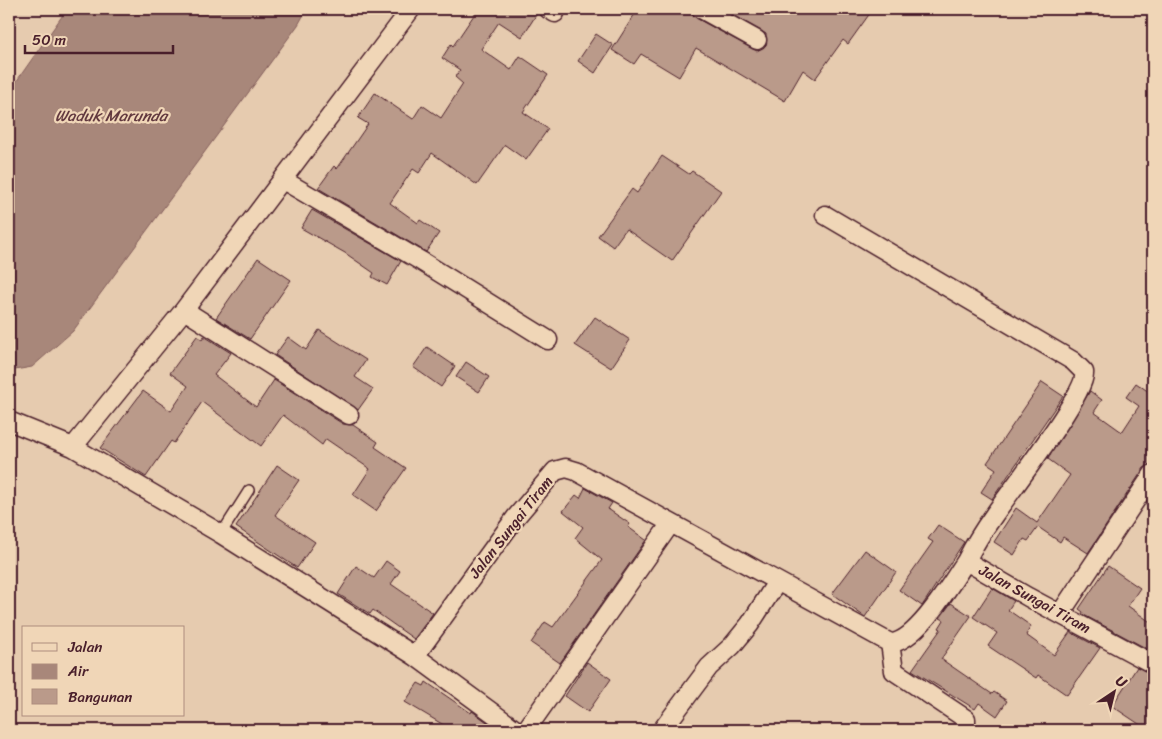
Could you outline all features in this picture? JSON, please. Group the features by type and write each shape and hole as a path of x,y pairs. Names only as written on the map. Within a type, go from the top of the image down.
{"street":[{"path":"73,448 184,310 411,9"},
{"path":"701,9 757,40"},
{"path":"282,180 421,261 548,340"},
{"path":"825,215 1073,361 1084,372 1084,380 1063,417 994,515 966,561"},
{"path":"184,310 349,415"},
{"path":"9,421 73,448 220,534 415,656 516,730"},
{"name":"Jalan Sungai Tiram","path":"415,656 516,517 555,471 566,468 576,471 890,643 901,641 911,634 944,594 966,561 1153,664"},
{"path":"1060,614 1153,474"},
{"path":"526,730 671,523"},
{"path":"662,730 709,667 732,646 750,624 777,582"},
{"path":"890,643 894,671 966,719 966,724 962,730"}],"lane":[{"path":"220,534 249,490"}],"path":[{"path":"852,14 855,9"}],"water":[{"name":"Waduk Marunda","path":"67,9 307,9 298,25 73,331 32,367 9,371 9,92"}],"building":[{"path":"478,9 537,9 538,12 522,37 499,22 481,49 511,70 520,56 548,75 523,112 548,129 526,160 505,145 477,185 432,153 419,173 413,169 390,203 418,223 420,220 439,233 426,252 318,188 334,166 337,169 368,124 358,118 375,93 413,119 422,105 441,118 463,84 455,77 460,70 442,58 451,44 453,46"},
{"path":"638,9 690,9 696,18 757,51 766,45 766,34 722,9 873,9 848,44 843,40 815,79 803,70 785,101 696,48 679,77 641,54 634,64 612,50"},
{"path":"596,34 613,45 595,73 578,61"},
{"path":"662,156 689,174 692,171 721,191 672,261 626,229 613,247 598,236 632,189 637,193"},
{"path":"312,210 401,261 387,285 372,277 374,273 345,253 301,228"},
{"path":"258,258 291,280 250,339 216,318"},
{"path":"595,317 630,340 611,368 575,345"},
{"path":"319,330 366,360 355,377 373,389 358,410 275,355 288,337 306,350"},
{"path":"197,336 202,339 204,336 231,353 214,375 256,407 274,380 343,424 353,425 378,442 375,447 406,468 376,511 353,495 370,469 326,439 322,445 283,415 261,446 202,402 174,443 171,441 146,477 100,448 143,391 171,411 188,386 170,373"},
{"path":"427,347 455,366 441,387 413,367"},
{"path":"466,362 489,377 479,392 456,377"},
{"path":"1042,382 1063,396 992,499 981,492 996,469 987,463"},
{"path":"1136,383 1149,392 1153,385 1153,463 1144,468 1088,553 1063,537 1060,542 1038,527 1028,541 1024,539 1014,555 994,542 1016,508 1037,523 1070,475 1048,459 1090,391 1102,400 1094,412 1122,432 1139,406 1126,397"},
{"path":"277,465 299,480 275,515 315,542 297,568 236,527"},
{"path":"585,488 612,503 608,509 630,524 628,527 646,540 560,663 531,643 545,622 553,627 602,560 575,538 583,527 563,511 576,495 580,498"},
{"path":"938,525 964,542 922,606 899,590 933,542 928,539"},
{"path":"865,550 896,572 865,617 832,594"},
{"path":"386,561 400,571 391,584 433,613 414,639 373,610 370,614 338,594 356,566 374,578"},
{"path":"1108,566 1140,588 1128,606 1153,624 1153,652 1082,614 1083,612 1079,609"},
{"path":"992,588 1014,601 1008,610 1031,626 1026,635 1054,655 1070,632 1100,648 1067,695 1038,675 1036,678 988,646 997,633 973,617"},
{"path":"951,603 971,616 941,659 992,694 994,692 1007,701 997,716 979,703 975,709 912,670 941,629 939,628 944,620 940,618"},
{"path":"587,662 611,679 588,712 565,696"},
{"path":"1137,667 1153,675 1153,730 1148,730 1112,706"},
{"path":"426,682 498,730 452,730 405,702 418,683 424,686"}]}
